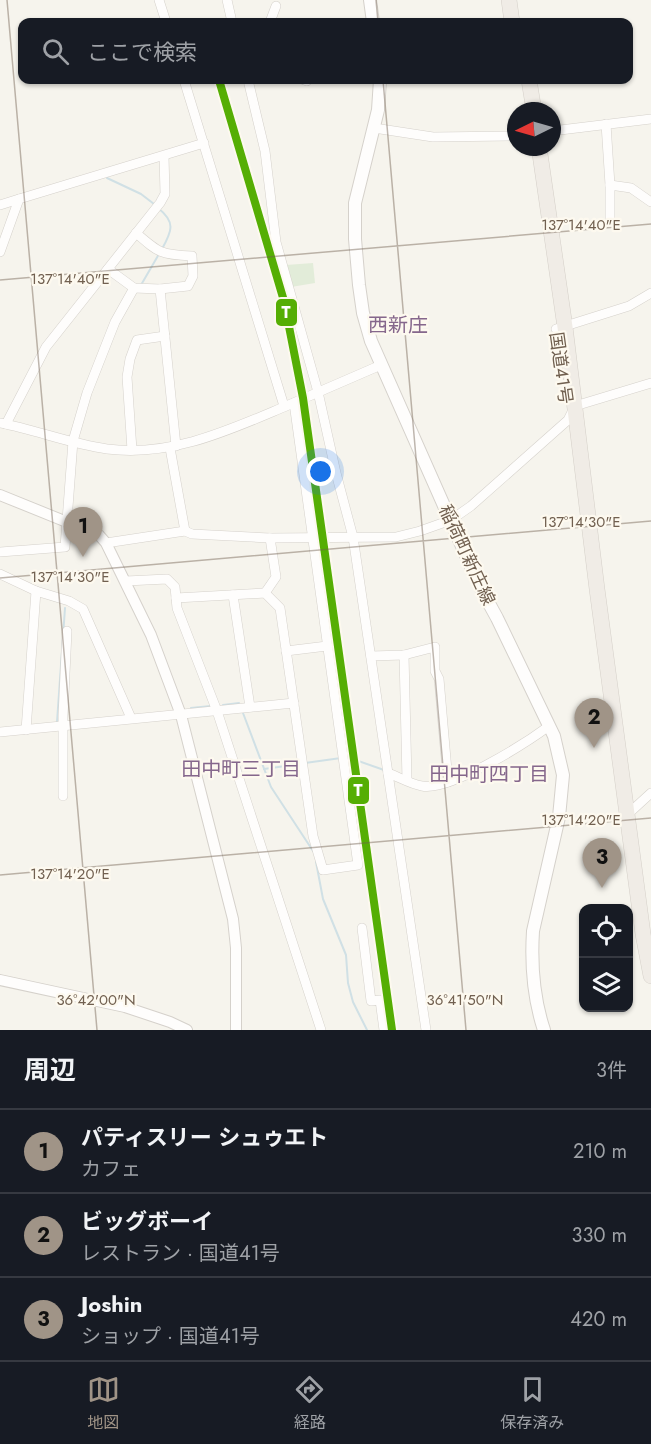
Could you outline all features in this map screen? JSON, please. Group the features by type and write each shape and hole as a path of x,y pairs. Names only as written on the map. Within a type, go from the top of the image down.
{"highway":[{"path":"509,0 511,18"},
{"path":"518,0 520,18"},
{"path":"521,84 523,102"},
{"path":"530,84 533,102"},
{"name":"国道41号","path":"531,156 560,328"},
{"name":"国道41号","path":"540,156 571,413 643,934 651,976"}],"main road":[{"path":"370,0 372,18"},
{"name":"稲荷町新庄線","path":"380,84 378,110 355,203 354,228 363,313 381,365 480,587 554,736 563,775 559,817 533,931 534,976 539,1015 544,1030"}],"street":[{"path":"159,0 165,18"},
{"path":"227,0 231,18"},
{"path":"272,18 276,6"},
{"path":"176,598 265,593 280,608 313,836 323,870 358,865 312,537 289,405 223,211 184,84"},
{"path":"249,84 266,151 276,243 318,392 353,537 426,1030"},
{"path":"561,130 651,119"},
{"path":"606,124 610,218"},
{"path":"374,128 434,137 507,136"},
{"path":"0,205 204,143"},
{"path":"164,156 165,194 160,203 46,347 3,424 106,449 173,447 224,432 381,365"},
{"path":"610,185 631,188 651,201"},
{"path":"0,252 19,199"},
{"path":"108,269 134,288 160,289 188,286 193,276 192,256 168,255 154,249 136,233"},
{"path":"0,552 65,547 73,441 87,393 115,322 134,288"},
{"path":"160,289 173,447 185,531"},
{"path":"560,328 629,306 651,293"},
{"path":"132,450 127,377 130,359 137,340 165,336"},
{"path":"106,543 185,531 192,534 270,538 396,537 451,520 471,506 571,413 651,383"},
{"path":"0,495 99,535 106,543 126,581 151,636 181,715 233,919 236,948 236,1030"},
{"path":"265,593 276,577 270,538"},
{"path":"0,574 36,591 69,601 83,609 131,718"},
{"path":"126,581 167,579 175,587 177,608 217,711 321,1030"},
{"path":"26,730 36,591"},
{"path":"233,595 250,707"},
{"path":"63,796 68,631"},
{"path":"286,651 327,646"},
{"path":"370,656 405,655 435,647 435,671 439,680 448,782"},
{"path":"405,655 408,780"},
{"path":"0,732 294,703"},
{"path":"388,773 423,786 439,786 504,756 549,726"},
{"path":"628,814 651,792"},
{"path":"362,928 371,1001 380,1000 384,1030"},
{"path":"0,980 125,1007 187,1030"}],"green space":[{"path":"313,263 315,283 291,287 286,265"}],"waterway":[{"path":"107,178 141,194 154,204"},
{"path":"158,208 170,222 170,232 162,249"},
{"path":"141,285 159,254"},
{"path":"60,722 57,722 65,608"},
{"path":"223,705 239,703"},
{"path":"191,708 211,706"},
{"path":"243,713 271,787 313,851"},
{"path":"347,757 384,770"},
{"path":"305,763 341,758"},
{"path":"264,769 300,764"},
{"path":"316,862 323,899 346,955 348,983 353,1002 367,1030"}],"transit line":[{"name":"T","path":"220,84 284,301 303,398 392,1030"}],"place":[{"name":"パティスリー シュゥエト","path":"83,557"},
{"name":"ビッグボーイ","path":"594,748"},
{"name":"Joshin","path":"602,888"}],"district":[{"name":"西新庄","path":"398,325"},
{"name":"田中町三丁目","path":"241,769"},
{"name":"田中町四丁目","path":"489,774"}]}
